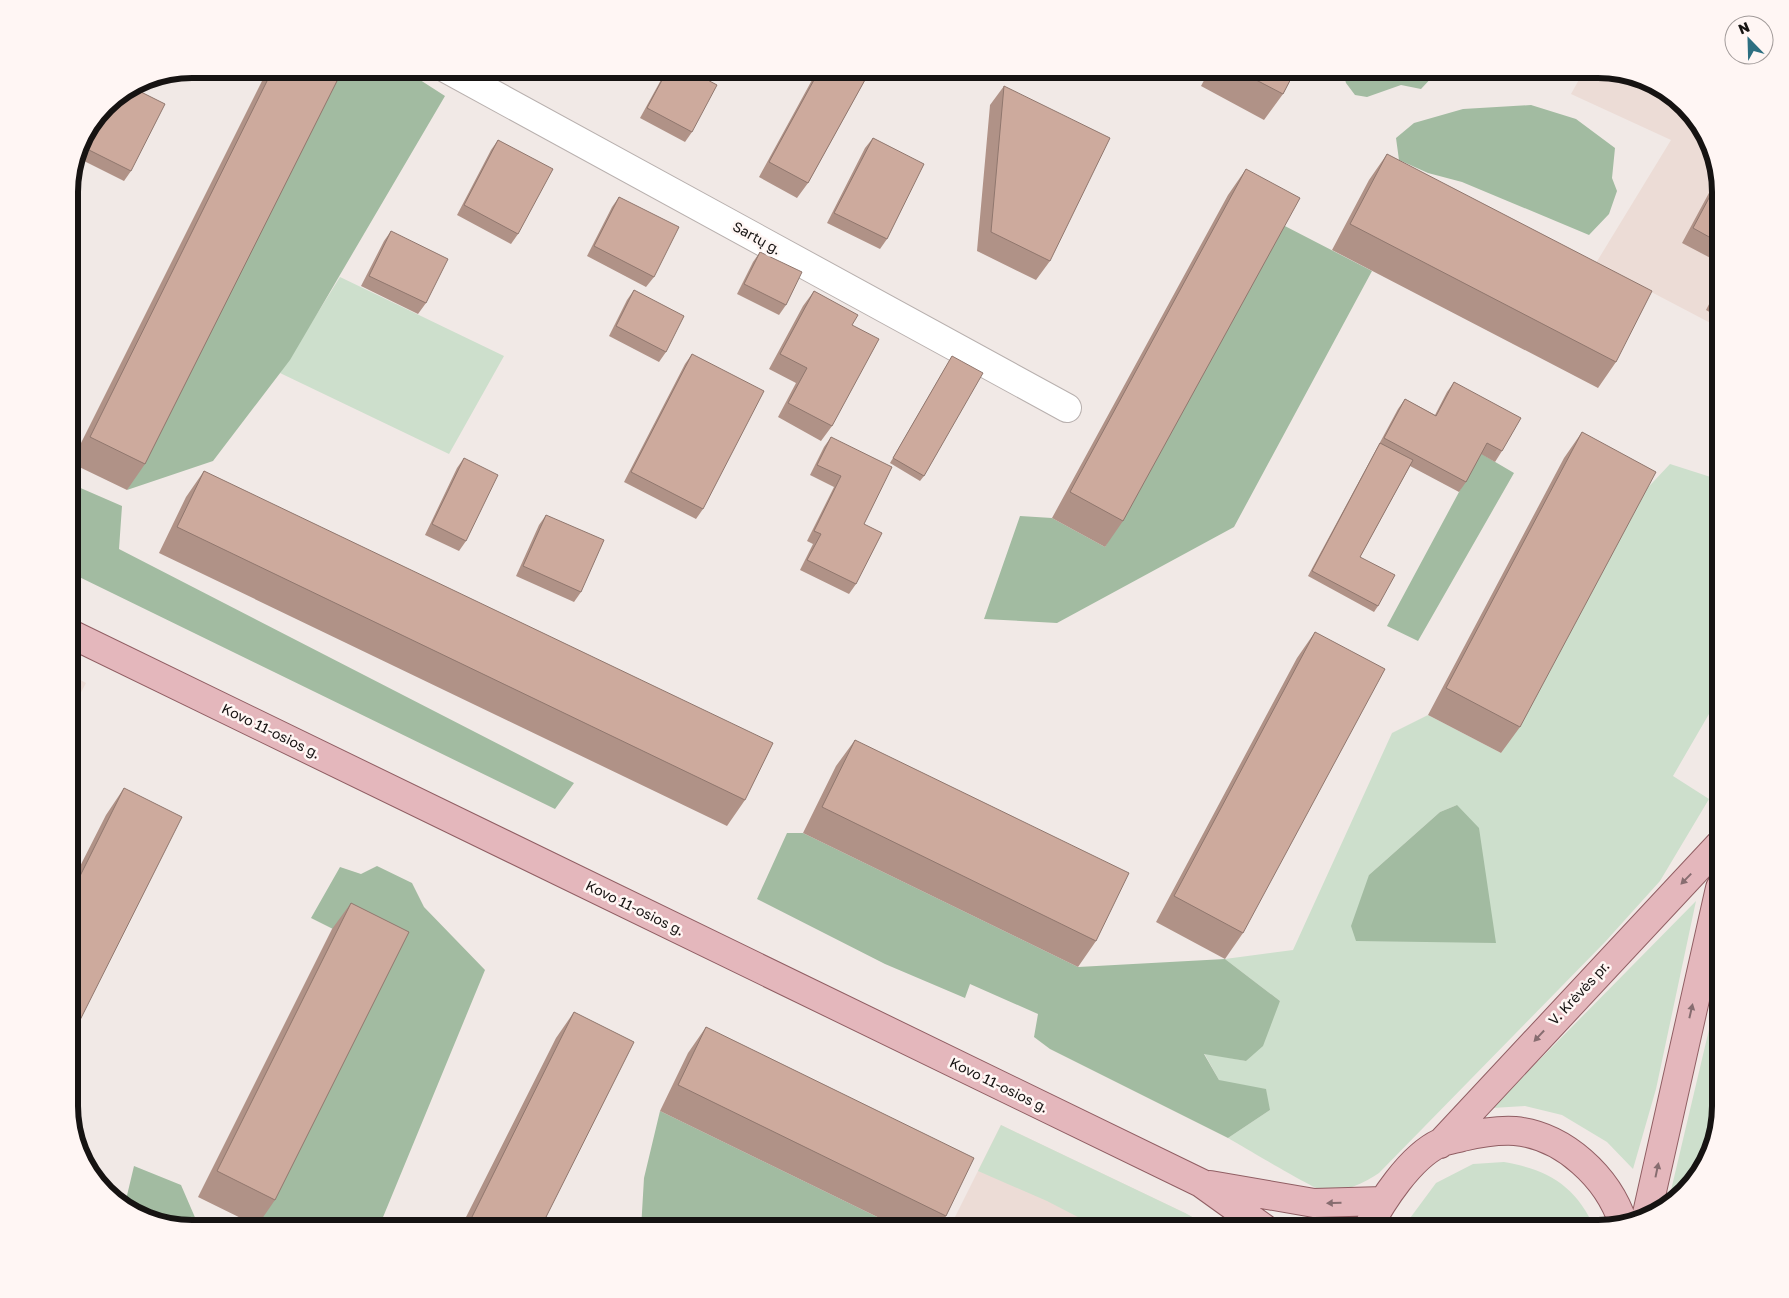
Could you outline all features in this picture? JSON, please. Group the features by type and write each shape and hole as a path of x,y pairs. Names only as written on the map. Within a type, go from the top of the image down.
{"main road":[{"name":"Kovo 11-osios g.","path":"78,637 1201,1184 1252,1220"},
{"name":"V. Krėvės pr.","path":"1440,1144 1712,853"},
{"path":"1648,1209 1712,924"},
{"path":"1371,1220 1382,1201 1414,1163 1440,1144 1479,1133 1516,1132 1553,1142 1583,1163 1606,1189 1621,1218"},
{"name":"Kovo 11-osios g.","path":"1201,1184 1314,1203 1382,1201"}],"street":[{"name":"Sartų g.","path":"464,78 1067,408"}],"shaded area":[{"path":"1581,77 1612,78 1641,86 1667,101 1678,111 1688,122 1700,141 1708,162 1712,192 1712,324 1596,263 1671,140 1571,94"},
{"path":"78,679 86,683 78,698"},
{"path":"1001,1125 1198,1220 954,1220"}],"green space":[{"path":"1344,77 1432,77 1421,89 1401,85 1367,97 1355,95 1346,83"},
{"path":"334,78 417,78 445,96 290,360 213,461 127,490"},
{"path":"1531,105 1576,119 1615,148 1612,178 1617,191 1609,214 1589,235 1462,182 1428,173 1399,160 1396,138 1414,123 1463,109"},
{"path":"1281,224 1372,271 1234,527 1057,623 984,619 1020,516 1052,518 1105,547"},
{"path":"340,277 504,356 449,454 280,373"},
{"path":"1480,453 1514,473 1418,641 1387,626"},
{"path":"1670,464 1712,477 1712,709 1673,776 1709,799 1660,881 1605,942 1379,1173 1347,1189 1333,1192 1320,1190 1228,1138 1270,1110 1219,1080 1204,1053 1246,1061 1280,1001 1225,959 1293,950 1392,733 1428,715 1501,753 1638,498","holes":["1457,805 1369,875 1440,812"]},
{"path":"78,487 122,506 119,549 574,783 555,809 78,576"},
{"path":"1457,805 1479,828 1496,943 1356,941 1351,926 1369,875 1440,812"},
{"path":"787,833 803,833 1078,967 1225,959 1280,1001 1263,1046 1246,1061 1204,1054 1219,1080 1266,1089 1270,1110 1228,1138 1050,1049 1034,1037 1038,1014 970,984 965,998 885,964 757,899"},
{"path":"377,866 412,883 424,907 485,970 382,1220 260,1220 391,958 311,918 340,867 361,874"},
{"path":"1696,901 1656,1089 1633,1169 1607,1142 1562,1115 1525,1106 1492,1108"},
{"path":"1712,1017 1712,1106 1709,1128 1700,1157 1688,1176 1670,1194"},
{"path":"660,1111 884,1220 642,1220 644,1178"},
{"path":"1001,1125 1198,1220 1084,1220 1047,1201 978,1171"},
{"path":"1504,1162 1520,1165 1548,1175 1570,1191 1590,1220 1409,1220 1436,1183 1473,1164"},
{"path":"134,1166 181,1185 196,1220 177,1220 162,1217 148,1212 126,1199"}],"building":[{"path":"1251,77 1292,77 1283,94"},
{"path":"269,78 339,78 145,464 90,437"},
{"path":"663,78 703,78 717,85 692,132 647,108"},
{"path":"815,78 866,78 808,183 769,162"},
{"path":"1004,86 1110,138 1050,261 991,232"},
{"path":"139,91 165,104 131,171 86,148 106,116 122,101"},
{"path":"873,138 924,164 887,239 834,213"},
{"path":"498,140 553,169 518,234 464,205"},
{"path":"1387,154 1652,291 1616,362 1350,224"},
{"path":"1246,169 1300,198 1123,521 1070,492"},
{"path":"1712,192 1712,239 1693,228"},
{"path":"619,197 679,227 654,277 594,246"},
{"path":"391,231 448,259 426,303 369,276"},
{"path":"760,252 802,272 786,305 744,284"},
{"path":"634,290 684,316 666,352 616,326"},
{"path":"814,291 858,315 852,325 879,339 832,426 788,403 807,368 780,354"},
{"path":"692,354 764,391 703,509 631,472"},
{"path":"952,356 983,373 924,476 893,458"},
{"path":"1454,382 1521,418 1502,451 1487,443 1466,482 1384,438 1405,399 1436,416"},
{"path":"1582,432 1656,472 1520,727 1446,688"},
{"path":"831,437 892,467 864,524 882,533 856,584 807,560 821,534 814,531 841,476 817,465"},
{"path":"1380,443 1413,460 1360,557 1395,575 1378,606 1312,571"},
{"path":"464,458 498,475 466,541 432,524"},
{"path":"204,471 773,743 745,800 177,527"},
{"path":"546,515 604,540 581,592 523,566"},
{"path":"1315,632 1385,669 1243,933 1174,896"},
{"path":"855,740 1129,873 1096,941 822,807"},
{"path":"124,788 182,817 78,1024 78,880"},
{"path":"351,903 409,932 275,1200 217,1171"},
{"path":"574,1012 634,1042 545,1220 470,1220"},
{"path":"706,1027 974,1158 946,1216 678,1085"}]}
